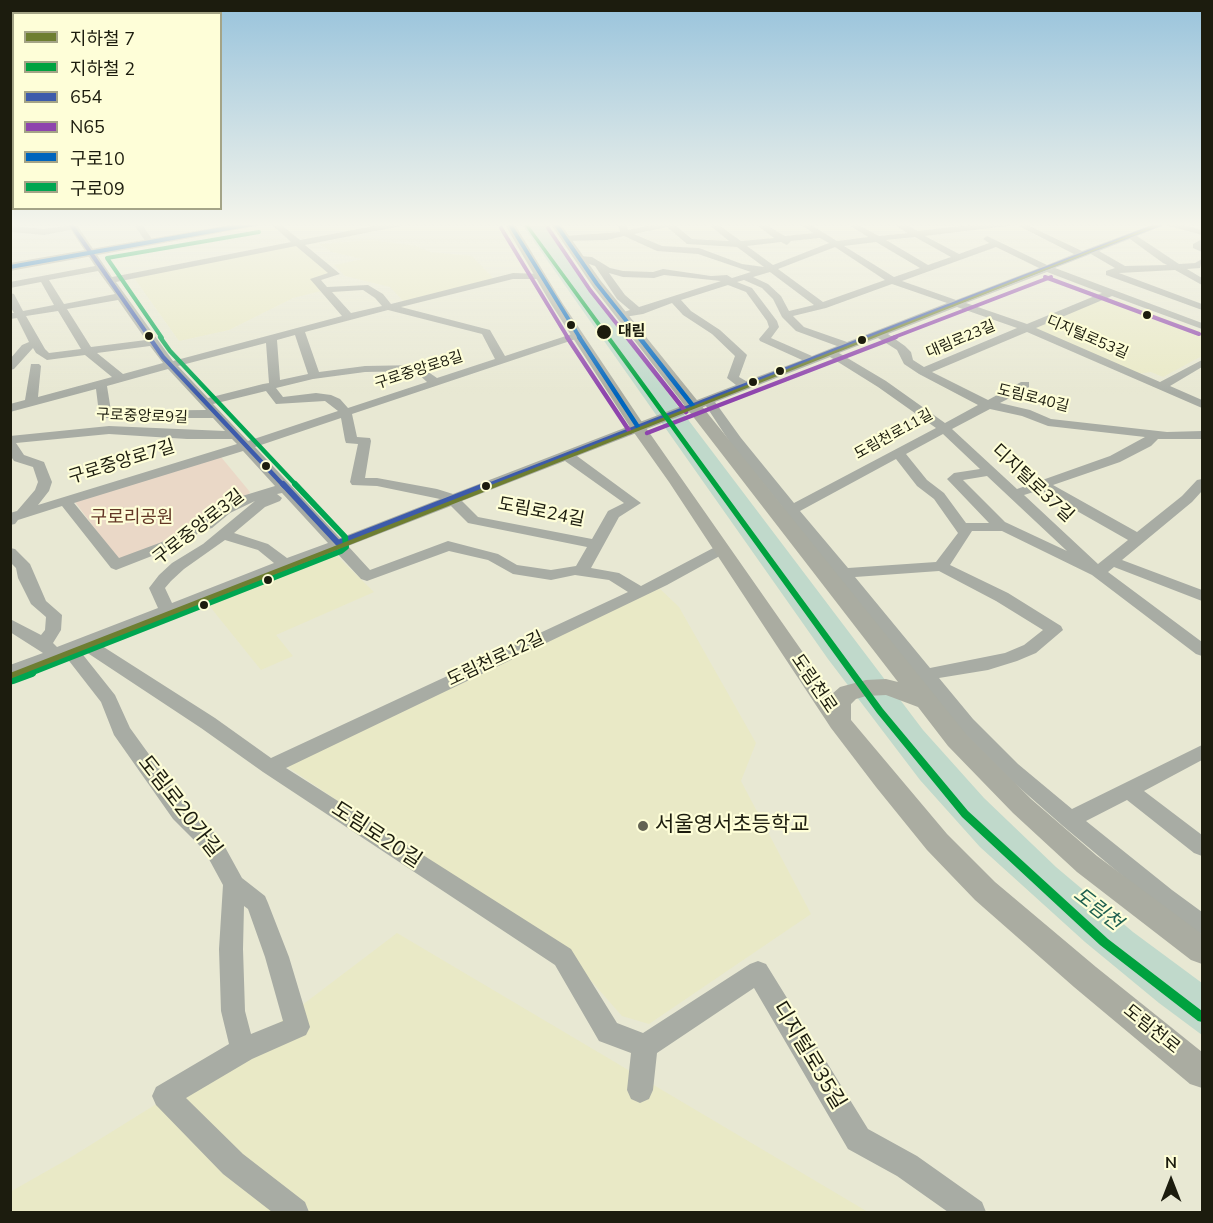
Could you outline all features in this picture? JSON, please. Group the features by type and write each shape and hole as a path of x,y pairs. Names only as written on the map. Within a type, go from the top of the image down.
{"main road":[{"name":"도림천로","path":"543,280 722,549 838,716 937,842 985,891 1085,977 1203,1072"},
{"path":"595,280 695,405 786,512 957,740 1030,813 1087,864 1203,951"},
{"path":"838,716 840,700 848,693 866,688 919,688"}],"street":[{"path":"10,285 33,280"},
{"path":"44,280 88,351 122,378"},
{"path":"111,280 170,365 367,576 448,546 493,557 513,570 550,575 581,571 613,576 639,592"},
{"path":"316,280 349,317"},
{"path":"10,408 299,330 497,280"},
{"path":"608,280 621,297 639,312"},
{"path":"622,316 734,280"},
{"path":"738,280 749,290 772,321 774,327 764,339 812,360"},
{"path":"741,280 765,286 777,298 786,315 800,328 847,346"},
{"path":"789,280 822,306"},
{"path":"10,672 63,648 167,610 1019,280"},
{"path":"1065,280 1081,282"},
{"path":"1076,280 1203,327"},
{"path":"1129,280 1203,307"},
{"path":"786,315 822,306 893,281"},
{"name":"디지털로53길","path":"893,281 1027,328 1164,384 1203,404"},
{"path":"325,290 364,287 379,296 388,307"},
{"name":"대림로23길","path":"923,372 1110,293"},
{"path":"10,296 14,313 47,357 153,342"},
{"path":"14,313 29,314 122,296"},
{"path":"675,300 687,313 716,332 741,355 733,378 745,386"},
{"name":"구로중앙로8길","path":"388,307 486,332 502,361"},
{"path":"1171,315 1203,307"},
{"path":"299,330 315,376"},
{"name":"도림로40길","path":"880,334 901,348 908,362 923,372 986,404 1026,413 1048,422 1155,435 1203,435"},
{"name":"구로중앙로8길","path":"241,441 346,413 579,335"},
{"path":"271,338 272,386 280,401 316,397 336,402 346,413 351,440 365,441 357,482 377,482 427,491 452,499"},
{"path":"10,367 26,347 36,343"},
{"name":"디지털로37길","path":"831,352 943,427 1098,572 1203,650"},
{"path":"1164,384 1203,363"},
{"path":"31,403 35,366"},
{"path":"206,402 315,376 365,369 418,368 436,383"},
{"name":"구로중앙로7길","path":"101,384 105,413 217,414"},
{"path":"1164,384 1203,393"},
{"name":"도림천로11길","path":"786,512 1025,385"},
{"name":"구로중앙로9길","path":"11,436 110,430 241,441"},
{"path":"1015,494 1114,459 1146,443 1155,435"},
{"path":"11,436 19,458 39,465 45,482 42,491 16,517"},
{"name":"구로중앙로7길","path":"16,517 241,441"},
{"path":"897,452 922,483 939,496 966,533 941,566"},
{"path":"566,455 634,503 613,514 581,571"},
{"path":"990,471 959,476 954,479 1002,527 1098,572 1187,499 1203,483"},
{"path":"1042,485 1138,539"},
{"path":"65,501 116,565 157,549 207,525 225,510 243,500 287,490"},
{"name":"구로중앙로3길","path":"167,610 157,588 171,573 224,535 260,504 287,490"},
{"name":"도림로24길","path":"452,499 473,520 596,544"},
{"path":"1187,499 1203,504"},
{"path":"786,512 841,573 919,688 966,724 1011,769 1070,820 1164,897 1203,924"},
{"path":"962,527 1002,527"},
{"path":"224,535 263,548 284,564"},
{"path":"157,549 171,573"},
{"name":"도림천로12길","path":"270,767 639,592 722,549"},
{"path":"10,552 24,567 26,578 39,604 54,615 53,630 63,648"},
{"path":"1112,561 1203,596"},
{"path":"841,573 941,566 1002,597 1055,630 1038,643 1011,657 919,688"},
{"name":"도림로20길","path":"10,624 63,648 208,723 270,767 563,957 608,1032 645,1046"},
{"name":"도림로20가길","path":"63,648 109,700 121,730 180,813 212,844 234,885 257,903 277,957 297,1027 243,1050 165,1096 233,1164 295,1212"},
{"path":"1070,820 1203,752"},
{"path":"1129,790 1203,847"},
{"path":"234,885 231,949 233,1011 243,1050"},
{"name":"디지털로35길","path":"645,1046 758,972 858,1139 907,1166 972,1212"},
{"path":"640,1089 645,1046"}],"shaded area":[{"path":"136,280 316,280 325,290 293,298 229,330 179,341"},
{"path":"362,280 495,280 405,303 390,287"},
{"path":"1100,298 1114,299 1202,332 1202,356 1163,377 1151,372 1137,374 1030,328"},
{"path":"329,548 374,592 276,635 293,656 261,670 203,598"},
{"path":"658,587 679,607 756,743 741,781 811,914 649,1024 622,1016 570,957 286,766"},
{"path":"397,933 868,1212 11,1212 10,1192 68,1159 243,1050"}],"green space":[{"name":"구로리공원","path":"221,457 250,492 248,495 182,536 125,558 117,558 75,502"}],"water":[{"name":"도림천","path":"561,280 584,280 923,730 984,798 1056,867 1133,932 1202,983 1202,1035 1085,942 980,847 920,780 828,659"}],"metro line":[{"name":"2","path":"567,280 880,711 965,814 1104,942 1202,1017"},
{"name":"7","path":"10,676 1018,280"}],"transit line":[{"name":"654","path":"110,280 163,357 338,543"},
{"name":"구로09","path":"13,680 341,551 346,547 345,537 170,351 122,280"},
{"name":"N65","path":"532,280 630,432"},
{"name":"구로10","path":"543,280 638,427"},
{"name":"N65","path":"583,280 686,412"},
{"name":"구로10","path":"594,280 693,406"},
{"name":"654","path":"338,543 1016,280"},
{"name":"N65","path":"647,433 1043,280"},
{"name":"N65","path":"1053,280 1199,334"}],"place":[{"name":"대림","path":"604,332"},
{"name":"서울영서초등학교","path":"643,826"}]}
